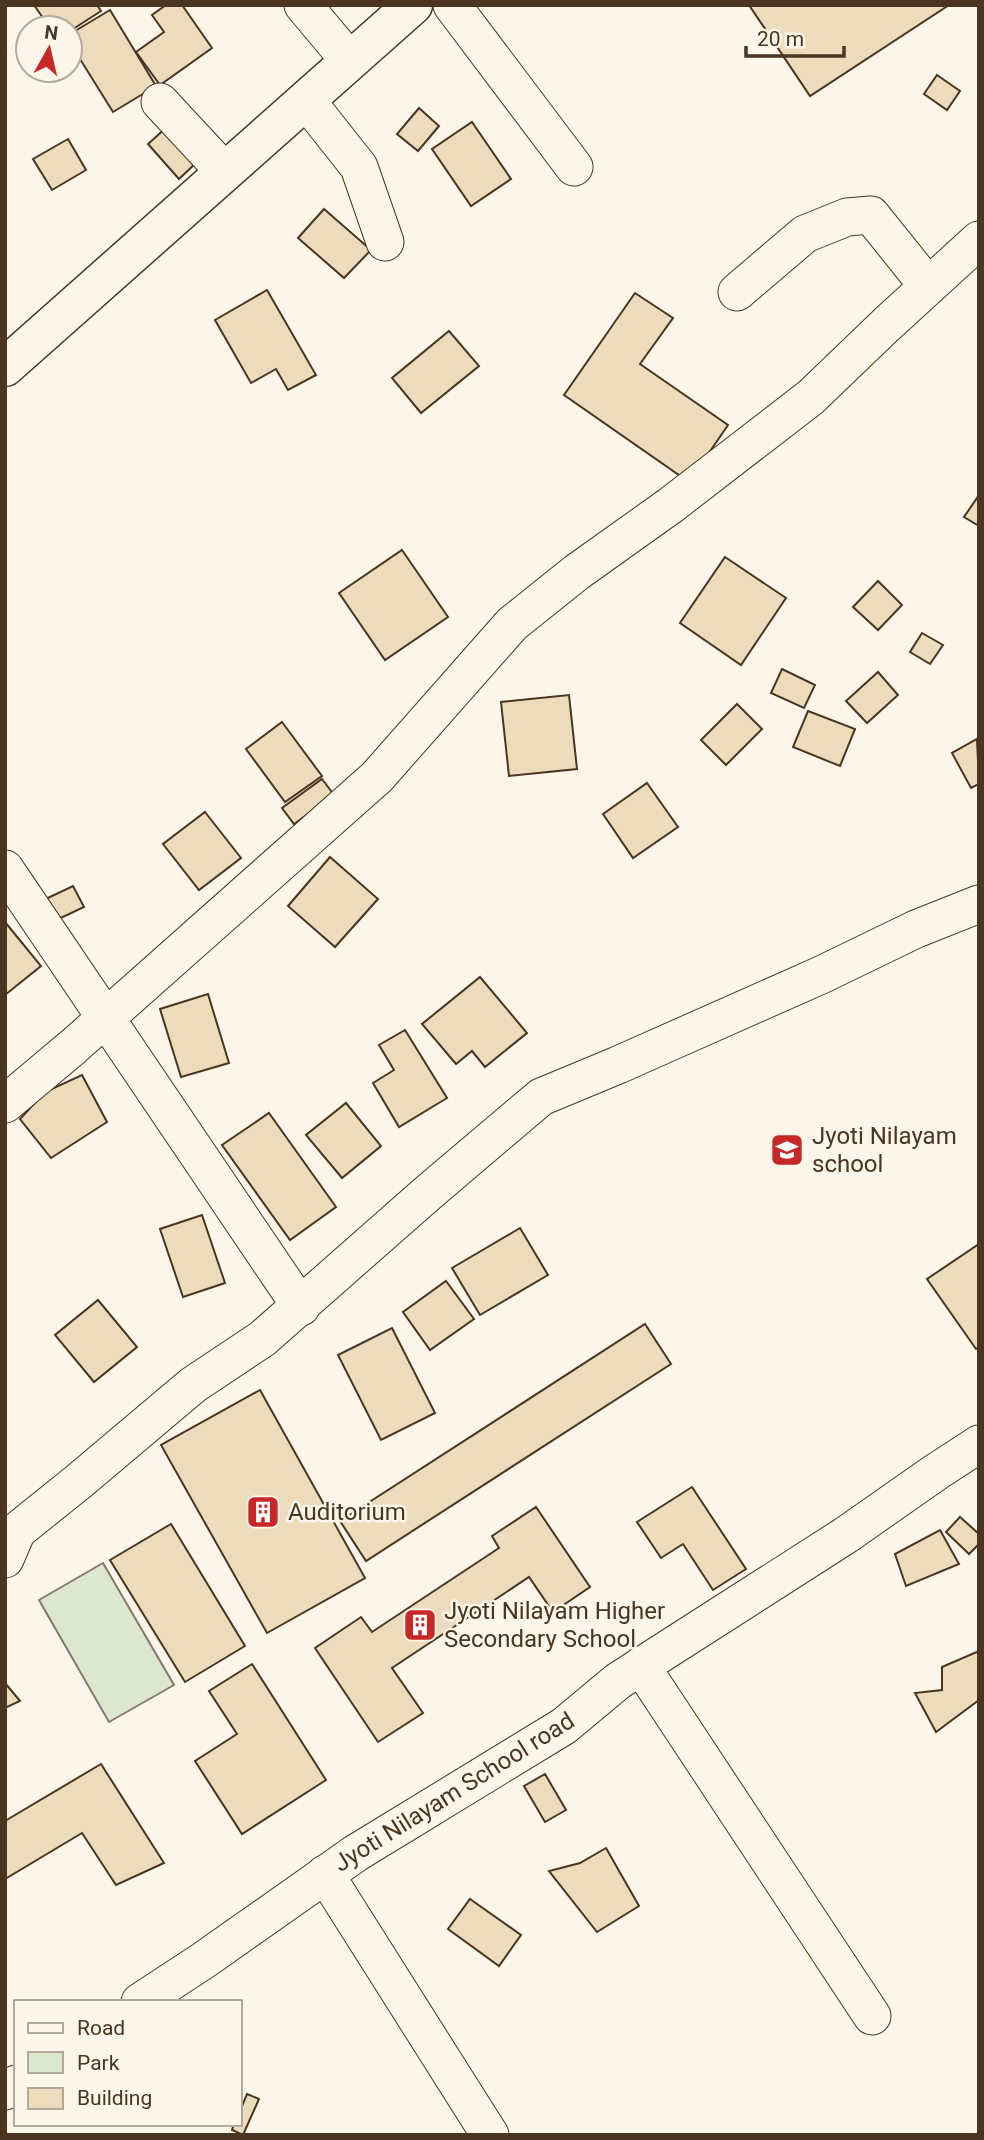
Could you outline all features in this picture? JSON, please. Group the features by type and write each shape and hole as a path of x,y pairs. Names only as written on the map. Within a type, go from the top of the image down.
{"main road":[{"path":"5,367 412,5"}],"street":[{"path":"303,5 351,61"},
{"path":"452,5 574,167"},
{"path":"306,100 359,167 385,242"},
{"path":"160,102 225,172"},
{"path":"737,292 805,234 847,217 871,215 928,286"},
{"path":"5,1104 377,777 512,624 577,572 671,505 811,397 979,240"},
{"path":"5,869 301,1307"},
{"path":"5,1559 17,1531 192,1385 262,1339 301,1307 429,1192 541,1097 821,975 916,929 979,904"},
{"name":"Jyoti Nilayam School road","path":"143,2000 356,1853 564,1726 618,1681 846,1535 979,1444"},
{"path":"641,1666 872,2016"},
{"path":"325,1874 490,2135"}],"green space":[{"path":"103,1563 174,1685 109,1722 39,1600"}],"building":[{"path":"34,5 97,5 101,11 84,22 84,14 40,14"},
{"path":"166,5 182,5 212,48 160,85 136,52 164,32 152,15"},
{"path":"749,5 949,5 810,96"},
{"path":"110,10 156,86 113,112 84,65 84,26"},
{"path":"937,75 960,91 947,110 924,94"},
{"path":"419,108 439,126 418,151 397,134"},
{"path":"472,122 511,179 471,206 432,149"},
{"path":"167,127 198,161 179,179 148,144"},
{"path":"68,139 86,170 52,190 33,159"},
{"path":"324,209 371,250 344,278 298,238"},
{"path":"267,290 316,375 288,390 276,369 251,383 215,320"},
{"path":"635,293 673,318 640,364 728,425 689,482 564,395"},
{"path":"449,331 479,366 421,413 392,378"},
{"path":"979,495 979,526 964,517"},
{"path":"402,550 448,617 385,660 339,593"},
{"path":"725,557 786,598 741,665 680,623"},
{"path":"878,581 902,605 878,630 853,607"},
{"path":"922,633 943,645 930,664 910,652"},
{"path":"782,669 815,685 804,708 771,693"},
{"path":"878,672 898,695 867,723 846,701"},
{"path":"569,695 577,769 509,776 501,702"},
{"path":"737,704 762,729 726,765 701,740"},
{"path":"808,711 855,729 840,766 793,747"},
{"path":"282,722 322,776 285,802 246,749"},
{"path":"977,739 979,784 971,788 952,753"},
{"path":"322,779 334,795 294,824 282,808"},
{"path":"647,783 678,827 633,858 603,814"},
{"path":"205,812 241,858 199,890 163,844"},
{"path":"330,857 378,899 335,947 288,906"},
{"path":"73,886 84,907 46,925 35,904"},
{"path":"5,922 41,966 5,995"},
{"path":"480,977 527,1033 485,1067 472,1051 456,1064 422,1024"},
{"path":"208,994 229,1063 181,1077 160,1009"},
{"path":"405,1030 447,1098 399,1127 373,1083 394,1070 379,1045"},
{"path":"82,1075 107,1122 51,1158 20,1119 45,1092"},
{"path":"346,1103 381,1146 342,1178 306,1135"},
{"path":"269,1113 336,1207 290,1240 222,1145"},
{"path":"202,1215 225,1283 183,1297 160,1229"},
{"path":"520,1228 548,1275 480,1315 452,1268"},
{"path":"979,1244 979,1347 976,1349 927,1279"},
{"path":"446,1281 474,1319 430,1350 403,1312"},
{"path":"98,1300 137,1347 94,1382 55,1335"},
{"path":"645,1324 671,1364 366,1561 340,1521"},
{"path":"392,1328 435,1413 381,1440 338,1355"},
{"name":"Auditorium","path":"260,1390 365,1578 267,1633 161,1445"},
{"path":"692,1487 746,1569 713,1590 683,1544 661,1558 637,1522"},
{"name":"Jyoti Nilayam Higher Secondary School","path":"536,1507 590,1587 553,1612 529,1577 392,1668 423,1713 378,1742 315,1648 361,1617 372,1632 499,1548 492,1536"},
{"path":"960,1517 979,1534 979,1544 969,1554 946,1532"},
{"path":"171,1524 245,1646 185,1682 110,1560"},
{"path":"940,1530 959,1564 906,1586 895,1554"},
{"path":"979,1651 979,1700 936,1732 915,1693 942,1690 942,1667"},
{"path":"252,1664 326,1780 242,1834 195,1761 237,1734 209,1691"},
{"path":"5,1683 20,1701 5,1708"},
{"path":"101,1764 164,1863 116,1885 82,1833 5,1879 5,1821"},
{"path":"545,1774 566,1810 545,1822 524,1786"},
{"path":"606,1848 639,1906 597,1932 549,1871 580,1863"},
{"path":"470,1899 521,1935 499,1966 448,1929"},
{"path":"247,2094 259,2099 243,2135 232,2130 233,2126 242,2126 242,2106"}],"place":[{"name":"Jyoti Nilayam school","path":"787,1150"},
{"name":"Auditorium","path":"263,1512"},
{"name":"Jyoti Nilayam Higher Secondary School","path":"420,1625"}]}
